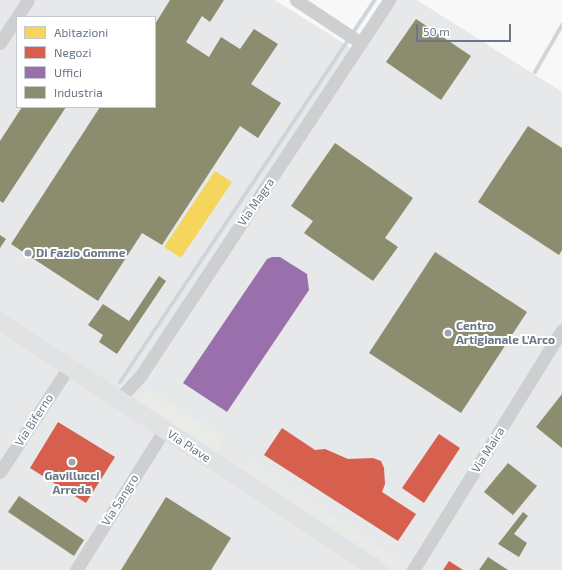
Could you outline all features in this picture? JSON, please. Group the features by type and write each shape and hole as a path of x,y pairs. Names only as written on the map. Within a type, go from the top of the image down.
{"main road":[{"name":"Via Piave","path":"0,321 68,368 378,570"}],"street":[{"path":"18,16 28,0"},
{"path":"296,0 361,43"},
{"name":"Via Magra","path":"118,400 141,375 389,0"},
{"path":"0,43 16,18"},
{"name":"Via Maira","path":"413,570 562,330"},
{"name":"Via Biferno","path":"0,472 68,368"},
{"name":"Via Sangro","path":"76,570 164,430"}],"shaded area":[{"path":"0,0 275,0 361,54 396,0 417,0 562,92 562,570 0,570"},
{"path":"148,389 225,438 216,452 135,400"},
{"path":"250,462 403,563 398,570 245,469"}],"building: Abitazioni":[{"path":"215,171 232,182 181,258 164,247"}],"building: Negozi":[{"name":"Gavillucci Arreda","path":"58,422 115,457 86,503 30,468"},
{"path":"282,428 315,450 325,449 348,459 373,458 381,461 384,468 385,484 382,492 416,514 398,541 264,455"},
{"path":"439,434 460,448 424,503 402,488"},
{"path":"449,561 463,570 443,570"}],"building: Uffici":[{"path":"272,257 280,257 307,274 309,290 227,412 183,383 267,259"}],"building: Industria":[{"path":"170,0 224,0 210,22 202,16 186,42 209,57 221,37 240,49 254,29 278,44 251,84 281,103 258,138 240,126 162,245 142,233 98,301 11,244 99,108 156,108 156,22"},
{"path":"416,19 471,56 441,100 386,62"},
{"path":"21,108 65,108 3,203 0,201 0,141"},
{"path":"528,126 562,148 562,250 559,255 478,202"},
{"path":"335,143 413,198 385,238 398,247 373,281 304,233 313,221 291,206"},
{"path":"0,235 6,239 0,248"},
{"name":"Centro Artigianale L'Arco","path":"435,252 527,312 461,413 369,353"},
{"path":"159,276 166,281 117,354 99,342 103,335 88,325 103,304 129,321"},
{"path":"562,394 562,448 536,427"},
{"path":"508,463 537,486 513,515 484,492"},
{"path":"19,496 84,540 74,556 8,512"},
{"path":"166,497 231,538 211,570 121,570"},
{"path":"523,512 528,516 514,534 527,543 519,557 498,544"},
{"path":"488,557 508,570 479,570"}],"waterway":[{"path":"120,382 375,0"},
{"path":"535,72 562,25"}],"place":[{"name":"Di Fazio Gomme","path":"28,253"},
{"name":"Centro Artigianale L'Arco","path":"448,333"},
{"name":"Gavillucci Arreda","path":"72,462"}]}
